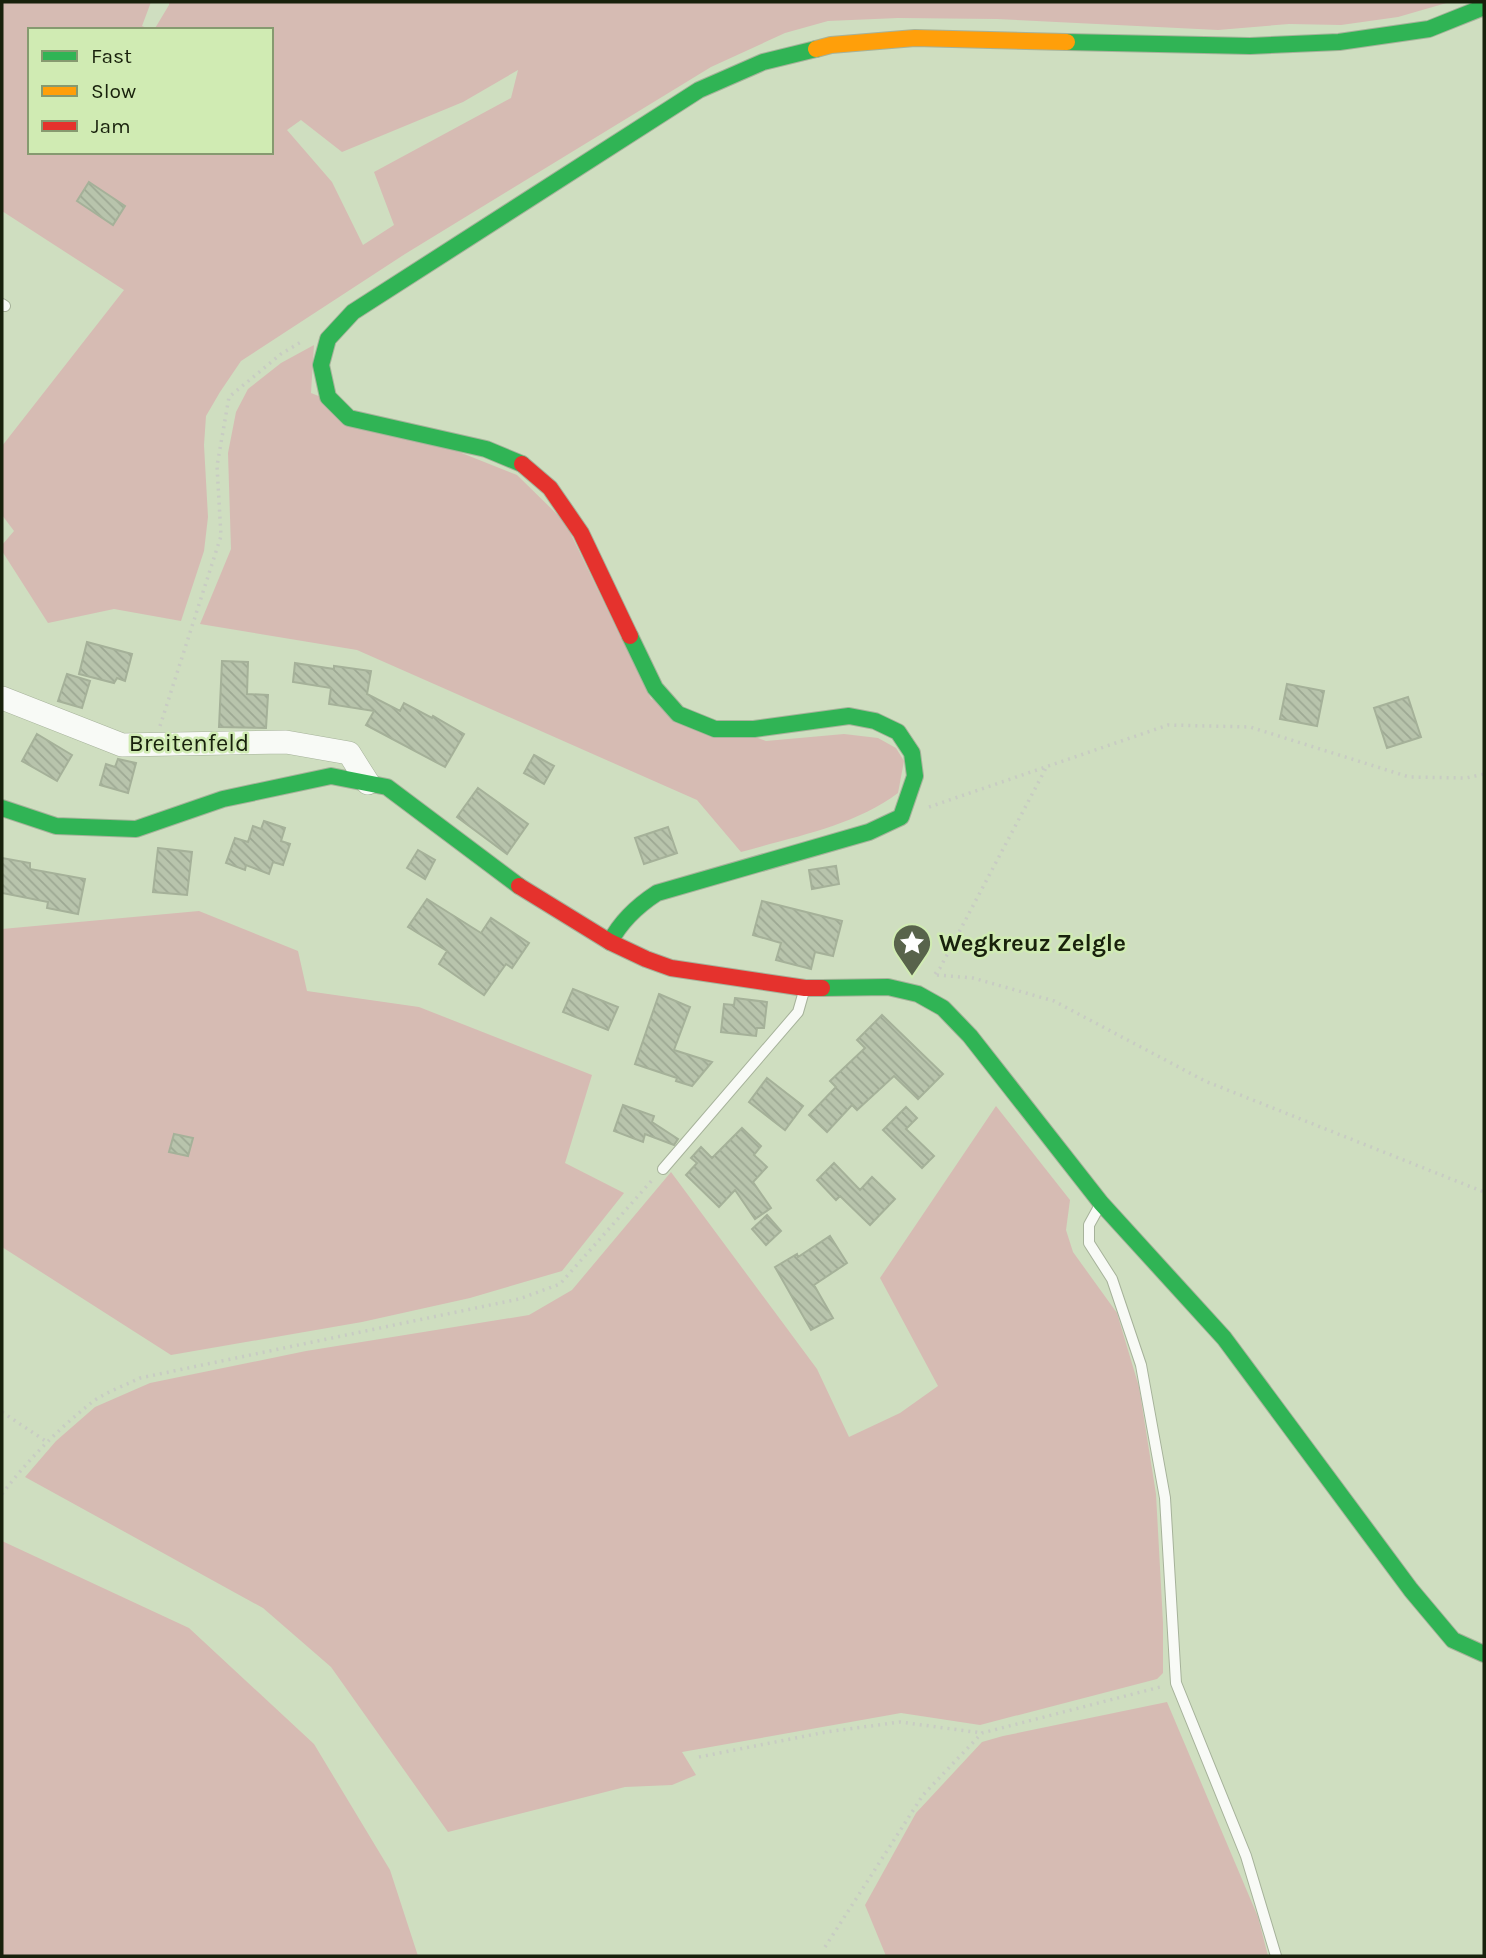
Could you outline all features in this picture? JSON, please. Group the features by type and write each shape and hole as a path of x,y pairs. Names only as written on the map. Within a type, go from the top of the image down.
{"street":[{"path":"610,942 618,927 635,907 657,893 869,832 901,817 915,776 912,753 898,732 875,721 849,716 754,729 715,729 678,714 655,688 581,533 550,488 520,462 486,449 349,418 328,397 321,365 328,339 353,313 699,90 763,62 831,45 915,38 1250,46 1339,42 1429,29 1484,7"},
{"name":"Breitenfeld","path":"2,698 122,745 286,742 349,753 368,783"},
{"path":"2,808 56,825 136,829 223,799 331,776 387,787 512,881 610,942 646,959 671,968 805,988 888,986 918,994 943,1008 970,1036 1101,1203 1224,1338 1410,1590 1453,1640 1484,1654"}],"lane":[{"path":"663,1169 798,1012 805,988"},
{"path":"1101,1203 1089,1225 1089,1243 1112,1279 1141,1365 1165,1498 1176,1683 1246,1856 1276,1956"}],"path":[{"path":"154,744 221,536 217,466 229,397 281,354 305,340"},
{"path":"901,817 1168,725 1250,727 1409,776 1466,778 1484,774"},
{"path":"1047,768 935,975 972,978 1054,1001 1205,1081 1484,1192"},
{"path":"2,1494 48,1442 93,1401 140,1378 519,1299 560,1284 663,1169"},
{"path":"2,1412 48,1442"},
{"path":"699,1757 826,1732 900,1722 982,1732 1176,1683"},
{"path":"825,1947 923,1796 982,1732"}],"shaded area":[{"path":"2,2 151,2 142,26 147,28 28,28 28,154 273,154 273,28 155,28 169,2 1450,2 1398,17 1341,25 1289,24 1218,30 997,19 898,18 828,21 785,33 711,67 405,254 241,361 206,416 204,445 208,517 204,551 181,621 114,609 48,623 2,551 2,545 14,531 2,515 2,446 124,290 2,211","holes":["518,70 511,98 374,172 394,225 363,245 332,182 287,130 301,120 342,152 463,102"]},
{"path":"314,345 311,393 517,475 565,522 651,699 766,741 844,734 878,738 896,748 904,761 898,793 843,822 741,852 697,800 357,650 200,624 231,549 228,453 236,412 248,389 281,363"},
{"path":"199,911 298,951 307,991 419,1007 592,1075 565,1163 624,1193 562,1271 470,1298 362,1322 171,1355 2,1247 2,929"},
{"path":"996,1106 1070,1200 1066,1230 1073,1252 1117,1313 1139,1387 1156,1494 1163,1623 1163,1673 1157,1679 980,1725 901,1713 682,1752 696,1775 672,1785 625,1787 448,1832 331,1667 263,1608 25,1477 56,1441 95,1407 150,1383 306,1351 529,1315 572,1290 671,1172 817,1369 849,1437 900,1413 938,1386 880,1278"},
{"path":"2,1541 189,1628 314,1744 390,1870 418,1956 2,1956"},
{"path":"1167,1702 1258,1917 1268,1956 886,1956 865,1905 916,1813 982,1742"}],"building":[{"path":"89,182 125,206 113,225 77,201"},
{"path":"87,642 132,654 125,681 117,678 114,683 79,674"},
{"path":"222,661 248,662 247,694 268,695 266,728 219,727"},
{"path":"295,663 371,671 367,694 400,711 404,703 464,734 445,767 366,725 374,711 329,704 331,688 293,682"},
{"path":"67,674 90,681 82,708 58,701"},
{"path":"1287,684 1324,691 1317,726 1280,719"},
{"path":"1408,697 1421,737 1387,748 1374,708"},
{"path":"37,734 72,755 57,781 22,761"},
{"path":"534,755 554,766 544,784 524,773"},
{"path":"118,759 136,763 128,793 100,785 106,764 115,767"},
{"path":"478,788 528,824 507,854 457,817"},
{"path":"264,821 285,828 281,841 290,844 283,865 273,862 269,874 246,865 245,870 226,863 235,838 248,842 253,826 261,829"},
{"path":"668,827 677,853 644,864 635,838"},
{"path":"158,848 192,852 187,895 153,892"},
{"path":"418,850 435,860 425,879 407,868"},
{"path":"2,858 30,863 30,869 85,879 78,914 47,908 48,902 2,893"},
{"path":"836,866 839,884 812,889 809,870"},
{"path":"427,899 481,933 491,918 529,943 512,968 506,964 484,995 439,964 447,951 408,927"},
{"path":"762,901 842,921 833,956 815,952 811,969 776,960 781,943 753,935"},
{"path":"573,989 618,1007 608,1030 563,1012"},
{"path":"659,994 690,1007 674,1050 712,1062 692,1086 635,1064"},
{"path":"735,998 767,1002 764,1028 757,1028 756,1036 721,1032 724,1004 734,1005"},
{"path":"882,1015 943,1074 918,1099 894,1076 857,1110 852,1105 827,1132 809,1115 836,1087 830,1081 865,1048 857,1040"},
{"path":"767,1078 803,1106 785,1130 749,1102"},
{"path":"623,1105 654,1116 652,1122 678,1139 674,1145 645,1134 643,1142 614,1131"},
{"path":"906,1107 917,1118 906,1129 934,1156 922,1168 883,1130"},
{"path":"742,1128 761,1146 754,1155 767,1167 753,1182 771,1208 755,1219 735,1190 719,1207 686,1175 697,1163 691,1158 701,1147 712,1158"},
{"path":"174,1134 193,1138 188,1156 169,1152"},
{"path":"834,1163 860,1190 872,1177 895,1199 870,1225 840,1196 836,1200 817,1180"},
{"path":"767,1215 781,1231 766,1245 752,1229"},
{"path":"830,1236 847,1263 814,1285 833,1318 811,1330 775,1267 797,1254 798,1257"}],"traffic: fast":[{"path":"1067,42 1250,46 1339,42 1429,29 1484,7"},
{"path":"522,464 486,449 349,418 328,397 321,365 328,339 353,312 699,90 763,62 816,49"},
{"path":"610,942 630,914 657,893 869,832 901,817 915,776 912,753 898,732 875,721 849,716 754,729 715,729 678,714 655,688 630,636"},
{"path":"2,808 56,826 136,829 223,799 331,776 387,787 519,886"},
{"path":"822,988 888,987 918,994 943,1008 970,1036 1101,1203 1224,1338 1411,1590 1453,1640 1484,1654"}],"traffic: slow":[{"path":"816,49 831,45 915,38 1067,42"}],"traffic: jam":[{"path":"522,464 550,488 581,533 630,636"},
{"path":"519,886 610,942 671,968 805,988 822,988"}],"place":[{"name":"Wegkreuz Zelgle","path":"912,977"}]}
